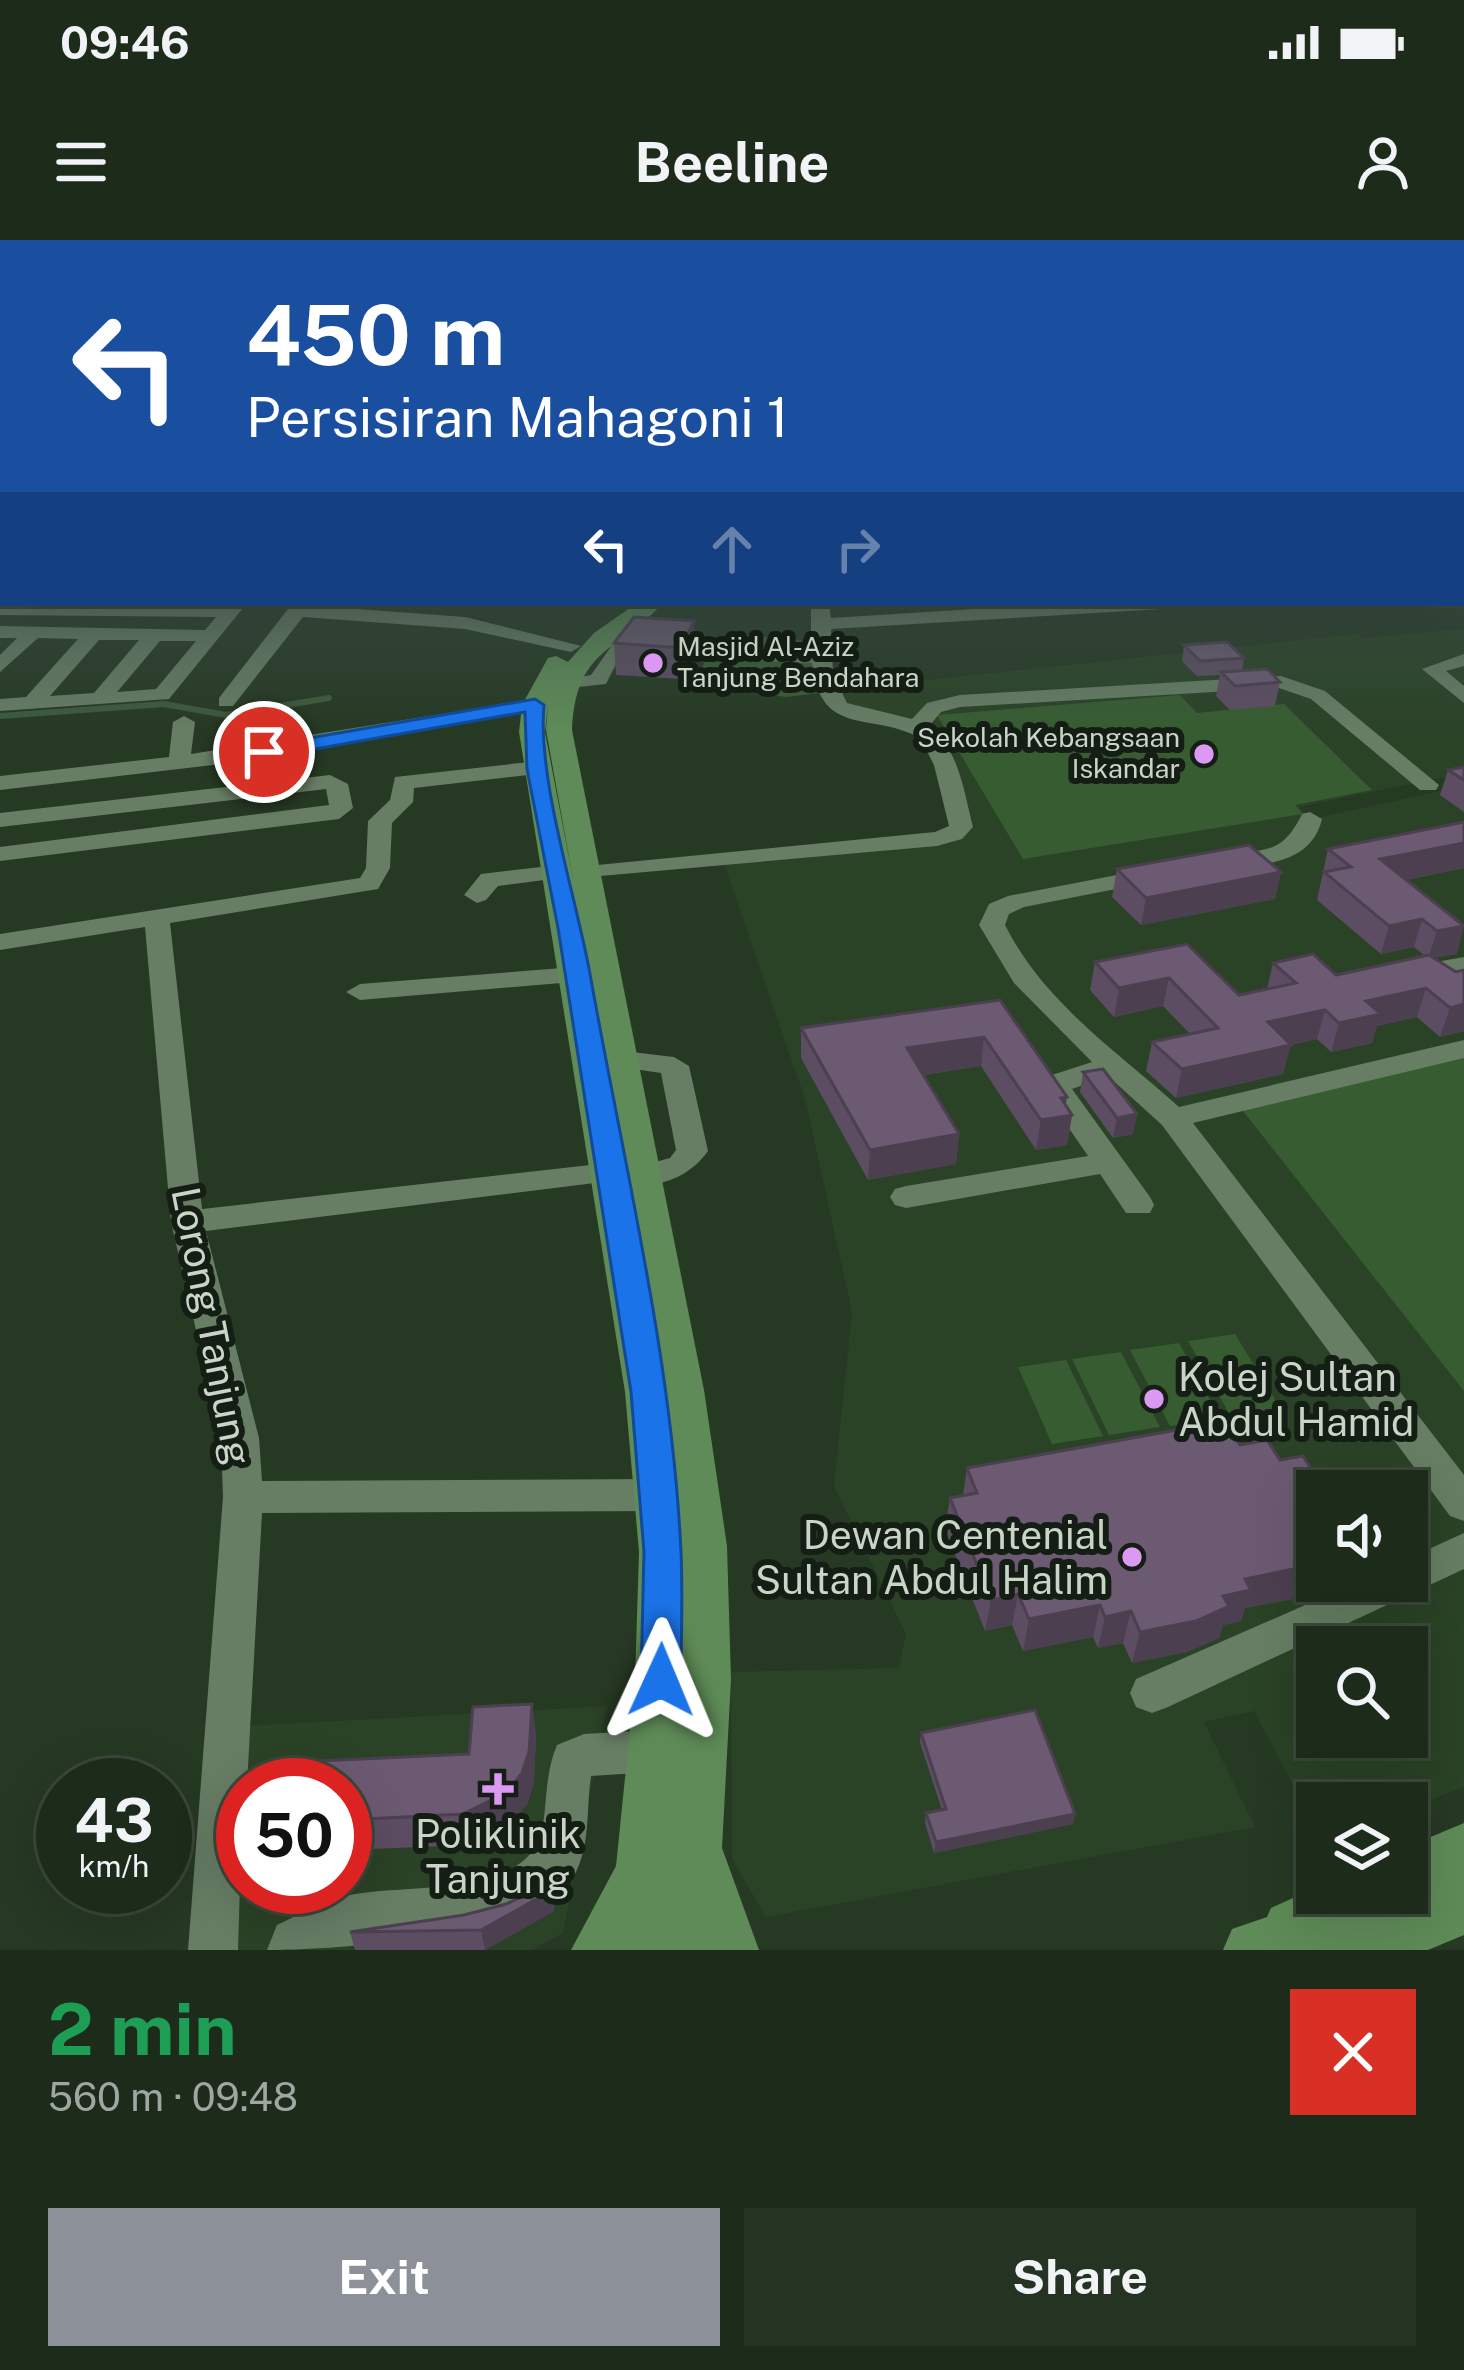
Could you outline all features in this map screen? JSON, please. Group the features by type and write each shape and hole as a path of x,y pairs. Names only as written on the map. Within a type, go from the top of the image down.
{"main road":[{"path":"605,644 532,732 538,769 592,926 622,1060 626,1174 660,1496 661,1680 653,1751 687,1950"},
{"path":"605,644 559,730 572,872 575,975 682,1390 703,1546 705,1680 671,1842 637,1950"},
{"path":"601,1950 671,1842"},
{"path":"671,1842 729,1950"},
{"path":"1428,1900 1463,1888"},
{"path":"1249,1950 1315,1937 1386,1914"}],"street":[{"path":"0,609 81,606"},
{"path":"32,703 94,631 107,606"},
{"path":"150,606 234,608"},
{"path":"447,620 468,606"},
{"path":"477,895 490,879 954,835 961,827 937,745 916,728 837,707 826,687 822,614 1069,606"},
{"path":"0,705 162,695 234,608"},
{"path":"226,702 298,612 447,620 605,644"},
{"path":"0,665 35,631"},
{"path":"0,632 212,636"},
{"path":"102,696 156,633"},
{"path":"0,783 179,763 605,644"},
{"path":"711,653 822,657"},
{"path":"1464,660 1432,669 1464,697"},
{"path":"916,728 934,707 960,701 1281,682 1318,695 1428,785"},
{"path":"179,763 184,722"},
{"path":"0,943 369,884 378,868 380,821 400,802 404,782 538,769"},
{"path":"46,848 55,777"},
{"path":"0,820 337,784 338,812 0,854"},
{"path":"1310,819 1309,836 1298,847 1018,901 998,910 993,932 1052,1011 1117,1064 1172,1118 1464,1505"},
{"name":"Lorong Tanjung","path":"157,919 187,1222 240,1438 243,1497 212,1950"},
{"path":"1423,972 1464,965"},
{"path":"360,992 575,975"},
{"path":"1172,1118 1464,1049"},
{"path":"1117,1064 1062,1081 1057,1089 1138,1205"},
{"path":"906,1197 1107,1163"},
{"path":"187,1222 626,1174"},
{"path":"243,1497 660,1496"},
{"path":"1428,1568 1464,1550"},
{"path":"1152,1694 1356,1602"},
{"path":"292,1950 295,1943 321,1929 356,1918 461,1909 504,1899 542,1875 560,1853 572,1760 584,1755 653,1751"}],"shaded area":[{"name":"Kolej Sultan Abdul Hamid","path":"1464,629 1464,773 1299,807 1311,819 1464,786 1464,1787 1428,1801 1428,1782 1296,1782 1296,1790 1254,1711 1204,1722 1255,1827 766,1917 732,1859 731,1672 899,1668 906,1634 834,1486 852,1312 805,1099 722,858 970,830 936,735 852,711 834,690 1358,634 1363,638"},
{"path":"749,635 813,642 819,693 786,697 695,683 714,642"},
{"path":"1180,695 1197,713 1284,704 1372,790 1295,805 1303,814 1023,859 937,715"},
{"path":"1464,1055 1464,1391 1239,1106"},
{"path":"1235,1334 1280,1408 1230,1415 1188,1341"},
{"path":"1179,1343 1220,1418 1170,1426 1130,1350"},
{"path":"1121,1352 1160,1427 1109,1435 1072,1359"},
{"path":"1066,1360 1103,1436 1052,1444 1018,1367"},
{"path":"607,1706 563,1933 532,1950 234,1950 236,1914 372,1914 372,1758 245,1758 247,1726"}],"building":[{"path":"634,617 694,621 681,648 614,643"},
{"path":"1227,642 1244,658 1200,661 1184,645"},
{"path":"1267,669 1280,682 1235,686 1221,672"},
{"path":"1464,767 1464,780 1448,770"},
{"path":"1464,822 1464,843 1380,859 1464,926 1437,931 1422,919 1389,926 1324,872 1351,867 1328,849"},
{"path":"1249,845 1281,872 1146,898 1117,869"},
{"path":"1187,944 1239,995 1296,983 1273,963 1313,954 1336,975 1429,955 1456,972 1464,970 1464,1004 1450,1008 1426,988 1366,1001 1381,1014 1339,1023 1325,1010 1268,1022 1291,1045 1182,1069 1152,1042 1218,1028 1169,978 1119,988 1095,962"},
{"path":"1000,1000 1067,1097 1061,1098 1072,1115 1041,1120 984,1037 907,1048 959,1134 870,1150 801,1028"},
{"path":"1103,1069 1137,1114 1117,1118 1083,1072"},
{"name":"Dewan Centenial Sultan Abdul Halim","path":"1226,1421 1240,1445 1267,1440 1280,1460 1303,1456 1312,1470 1296,1470 1296,1568 1245,1579 1251,1590 1223,1596 1229,1606 1196,1621 1140,1632 1131,1611 1105,1617 1100,1605 1029,1619 1018,1594 991,1600 950,1498 977,1493 967,1468"},
{"path":"532,1704 529,1752 522,1773 507,1792 463,1814 372,1819 372,1758 469,1754 473,1707"},
{"path":"1035,1710 1075,1814 936,1842 926,1813 946,1809 921,1733"},
{"path":"551,1883 551,1891 481,1930 350,1932 464,1915 506,1904"}],"waterway":[{"path":"0,716 164,704 226,715 329,698"}],"place":[{"name":"Masjid Al-Aziz Tanjung Bendahara","path":"653,663"},
{"name":"Sekolah Kebangsaan Iskandar","path":"1204,754"},
{"name":"Kolej Sultan Abdul Hamid","path":"1154,1399"},
{"name":"Dewan Centenial Sultan Abdul Halim","path":"1132,1557"},
{"name":"Poliklinik Tanjung","path":"498,1789"}],"route":[{"path":"264,752 535,705 532,732 538,769 647,1392 663,1552 661,1680"}]}
